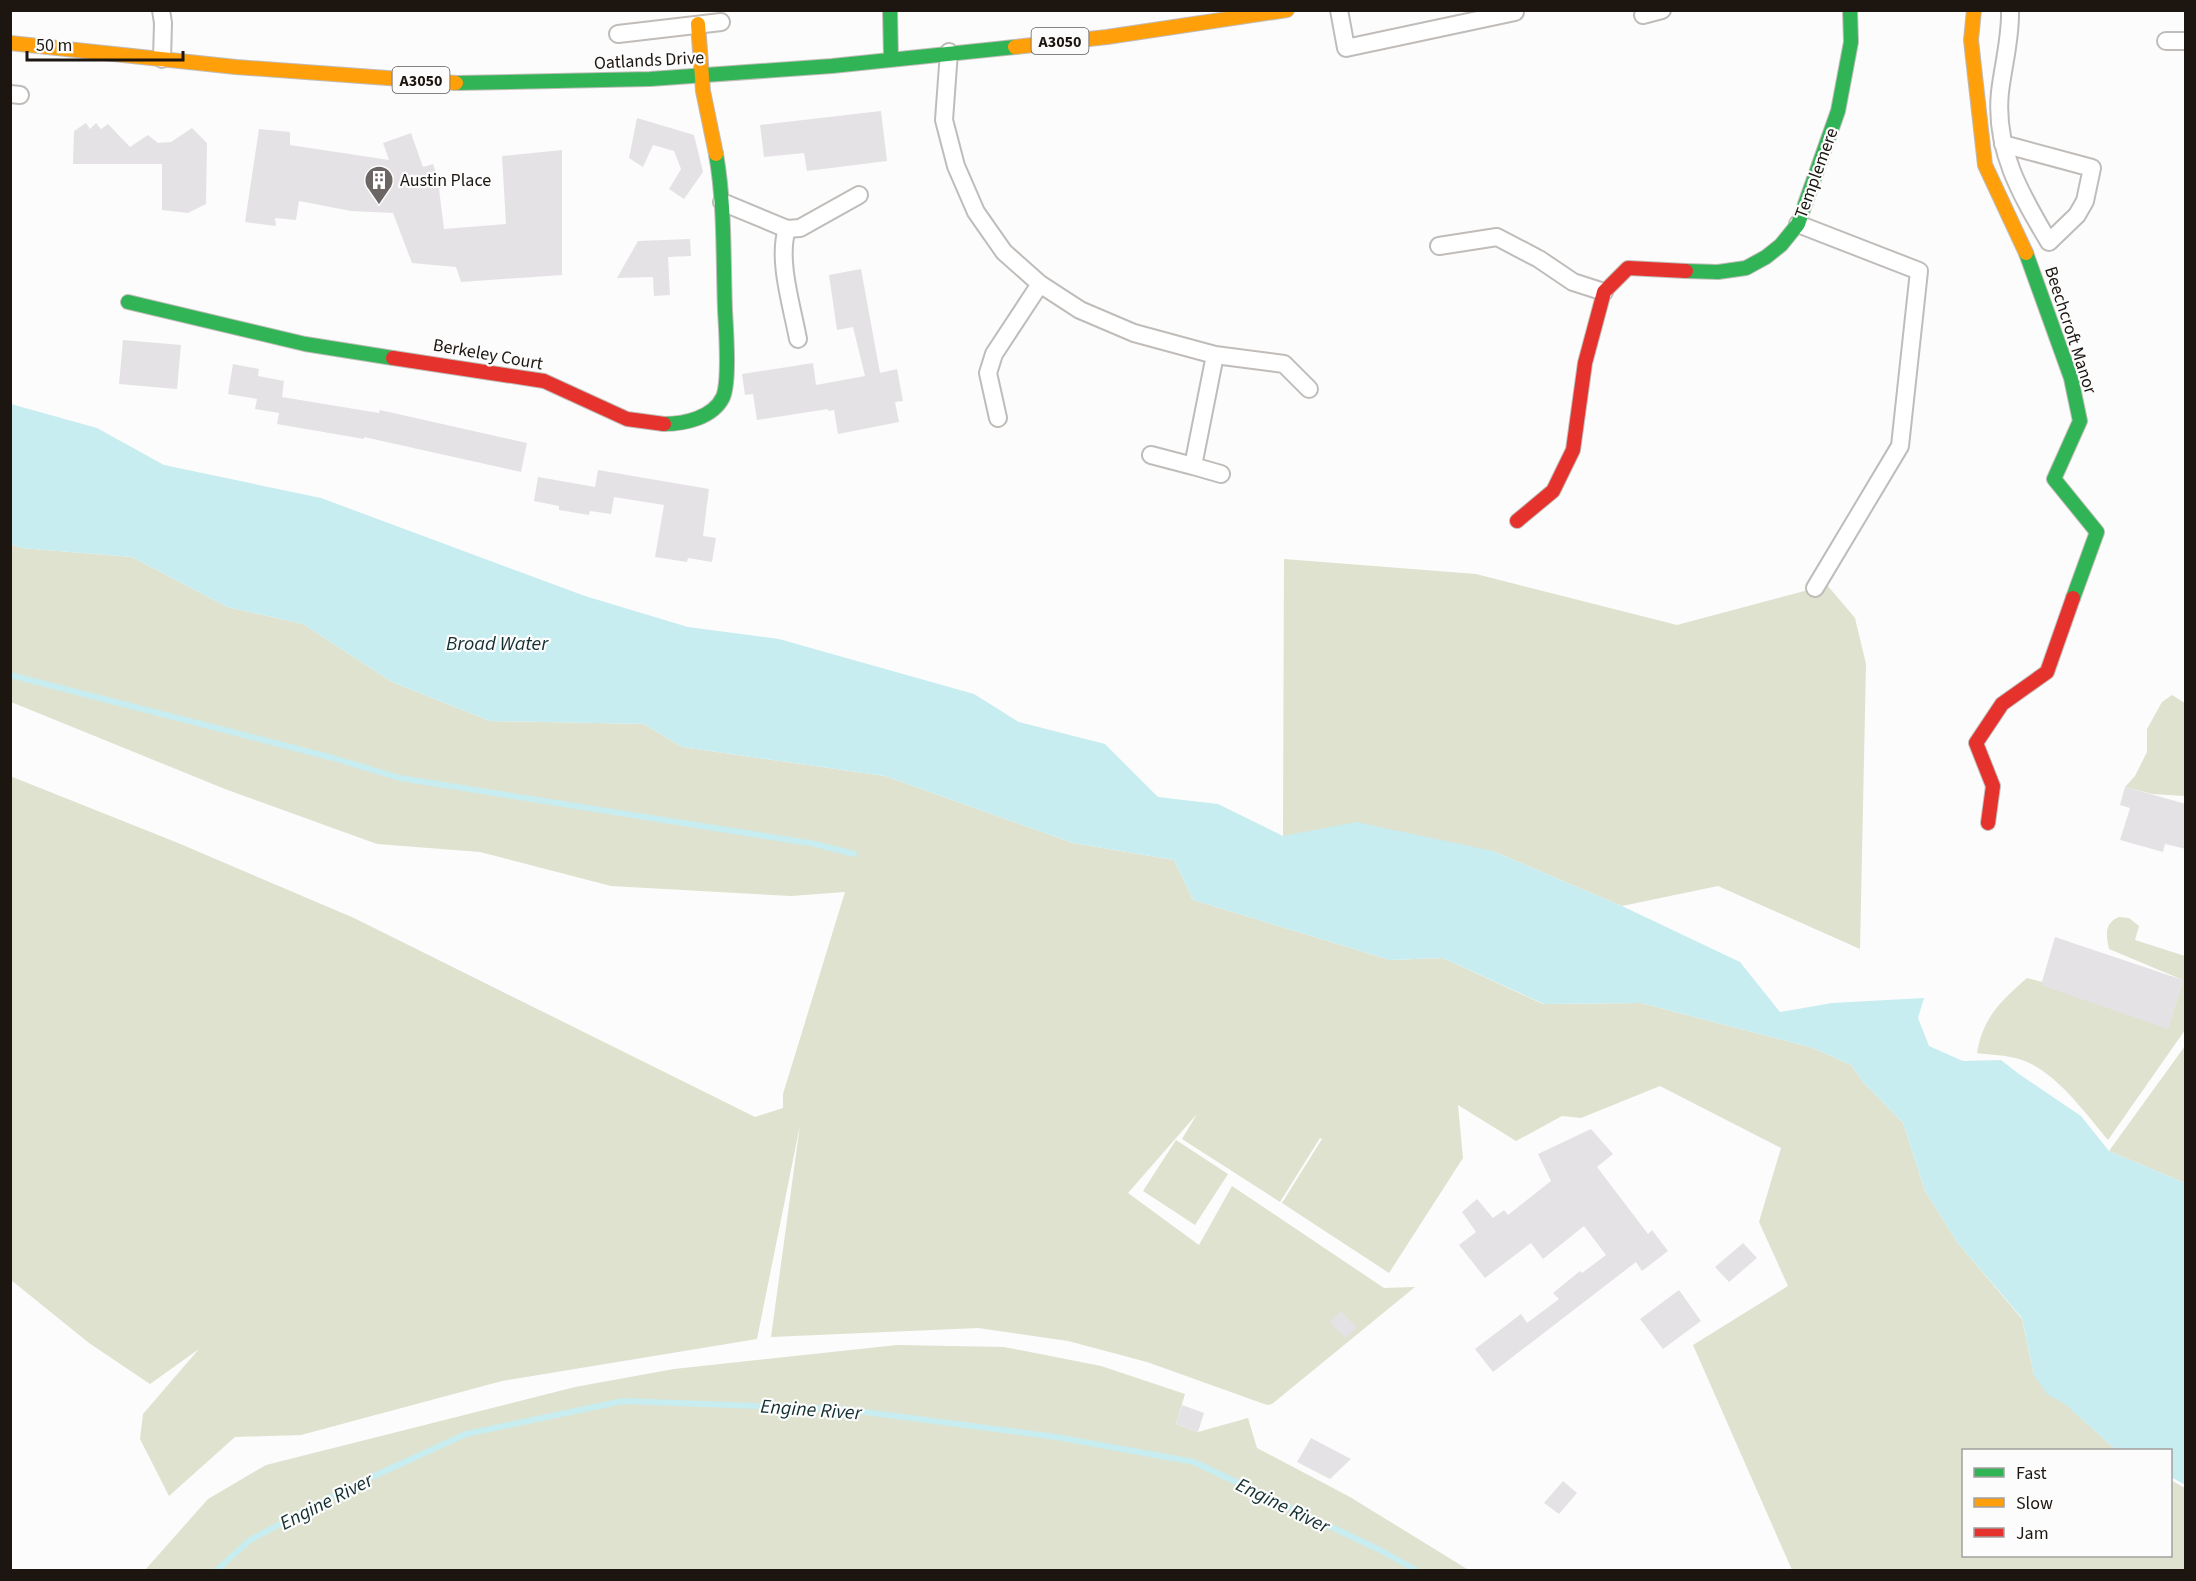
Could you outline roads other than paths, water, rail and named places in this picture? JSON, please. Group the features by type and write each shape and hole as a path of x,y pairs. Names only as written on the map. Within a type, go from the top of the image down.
{"street":[{"path":"161,10 162,59"},
{"path":"890,10 891,59"},
{"name":"Oatlands Drive","path":"10,43 236,67 460,83 650,79 832,66 1107,37 1287,10"},
{"path":"1339,10 1346,48 1515,12"},
{"path":"1643,15 1662,10"},
{"name":"Templemere","path":"1517,520 1553,491 1573,450 1585,363 1604,292 1612,282 1628,268 1718,272 1746,268 1781,245 1798,224 1838,111 1851,42 1851,10"},
{"name":"Beechcroft Manor","path":"1974,10 1971,40 1985,165 2027,255 2071,378 2080,421 2054,479 2097,532 2047,672 2002,704 1976,743 1993,786 1988,823"},
{"path":"2003,144 2092,168 2085,201 2077,215 2049,242 2018,189 2008,165 2003,144 2000,96 2010,10"},
{"path":"618,34 721,22"},
{"name":"Berkeley Court","path":"128,302 305,344 544,381 627,419 683,424 712,409 723,396 727,362 722,202 717,157 703,91 698,24"},
{"path":"2166,41 2186,41"},
{"path":"949,52 944,120 956,166 976,212 1004,252 1040,284 1080,310 1134,333 1215,355 1284,364 1309,389"},
{"path":"722,202 787,228 800,228 859,195"},
{"path":"1798,224 1919,271 1900,446 1815,588"},
{"path":"787,228 783,240 783,256 798,339"},
{"path":"1439,246 1497,237 1539,259 1573,282 1604,292"},
{"path":"999,418 988,373 994,354 1040,284"},
{"path":"1193,466 1215,355"},
{"path":"1151,455 1221,474"}],"water":[{"name":"Broad Water","path":"11,404 97,428 164,465 321,498 585,596 688,627 779,639 974,694 1019,722 1105,744 1158,797 1218,804 1283,836 1356,822 1493,851 1622,906 1740,962 1780,1012 1832,1003 1924,998 1918,1018 1929,1046 1963,1061 2001,1060 2081,1116 2109,1151 2185,1183 2185,1485 2172,1478 2172,1449 2115,1449 2065,1404 2047,1394 2034,1375 2022,1318 1957,1242 1925,1191 1903,1123 1863,1082 1851,1065 1813,1048 1641,1003 1544,1004 1443,958 1390,960 1193,900 1174,860 1073,843 885,776 682,747 644,724 490,721 392,682 303,624 227,607 132,557 21,548 11,544"}],"waterway":[{"path":"10,675 333,758 400,778 815,844 854,854"},
{"name":"Engine River","path":"217,1570 250,1540 350,1487 466,1434 623,1401 842,1409 1056,1437 1194,1462 1380,1550 1416,1570"}],"place":[{"name":"Austin Place","path":"379,206"}]}
